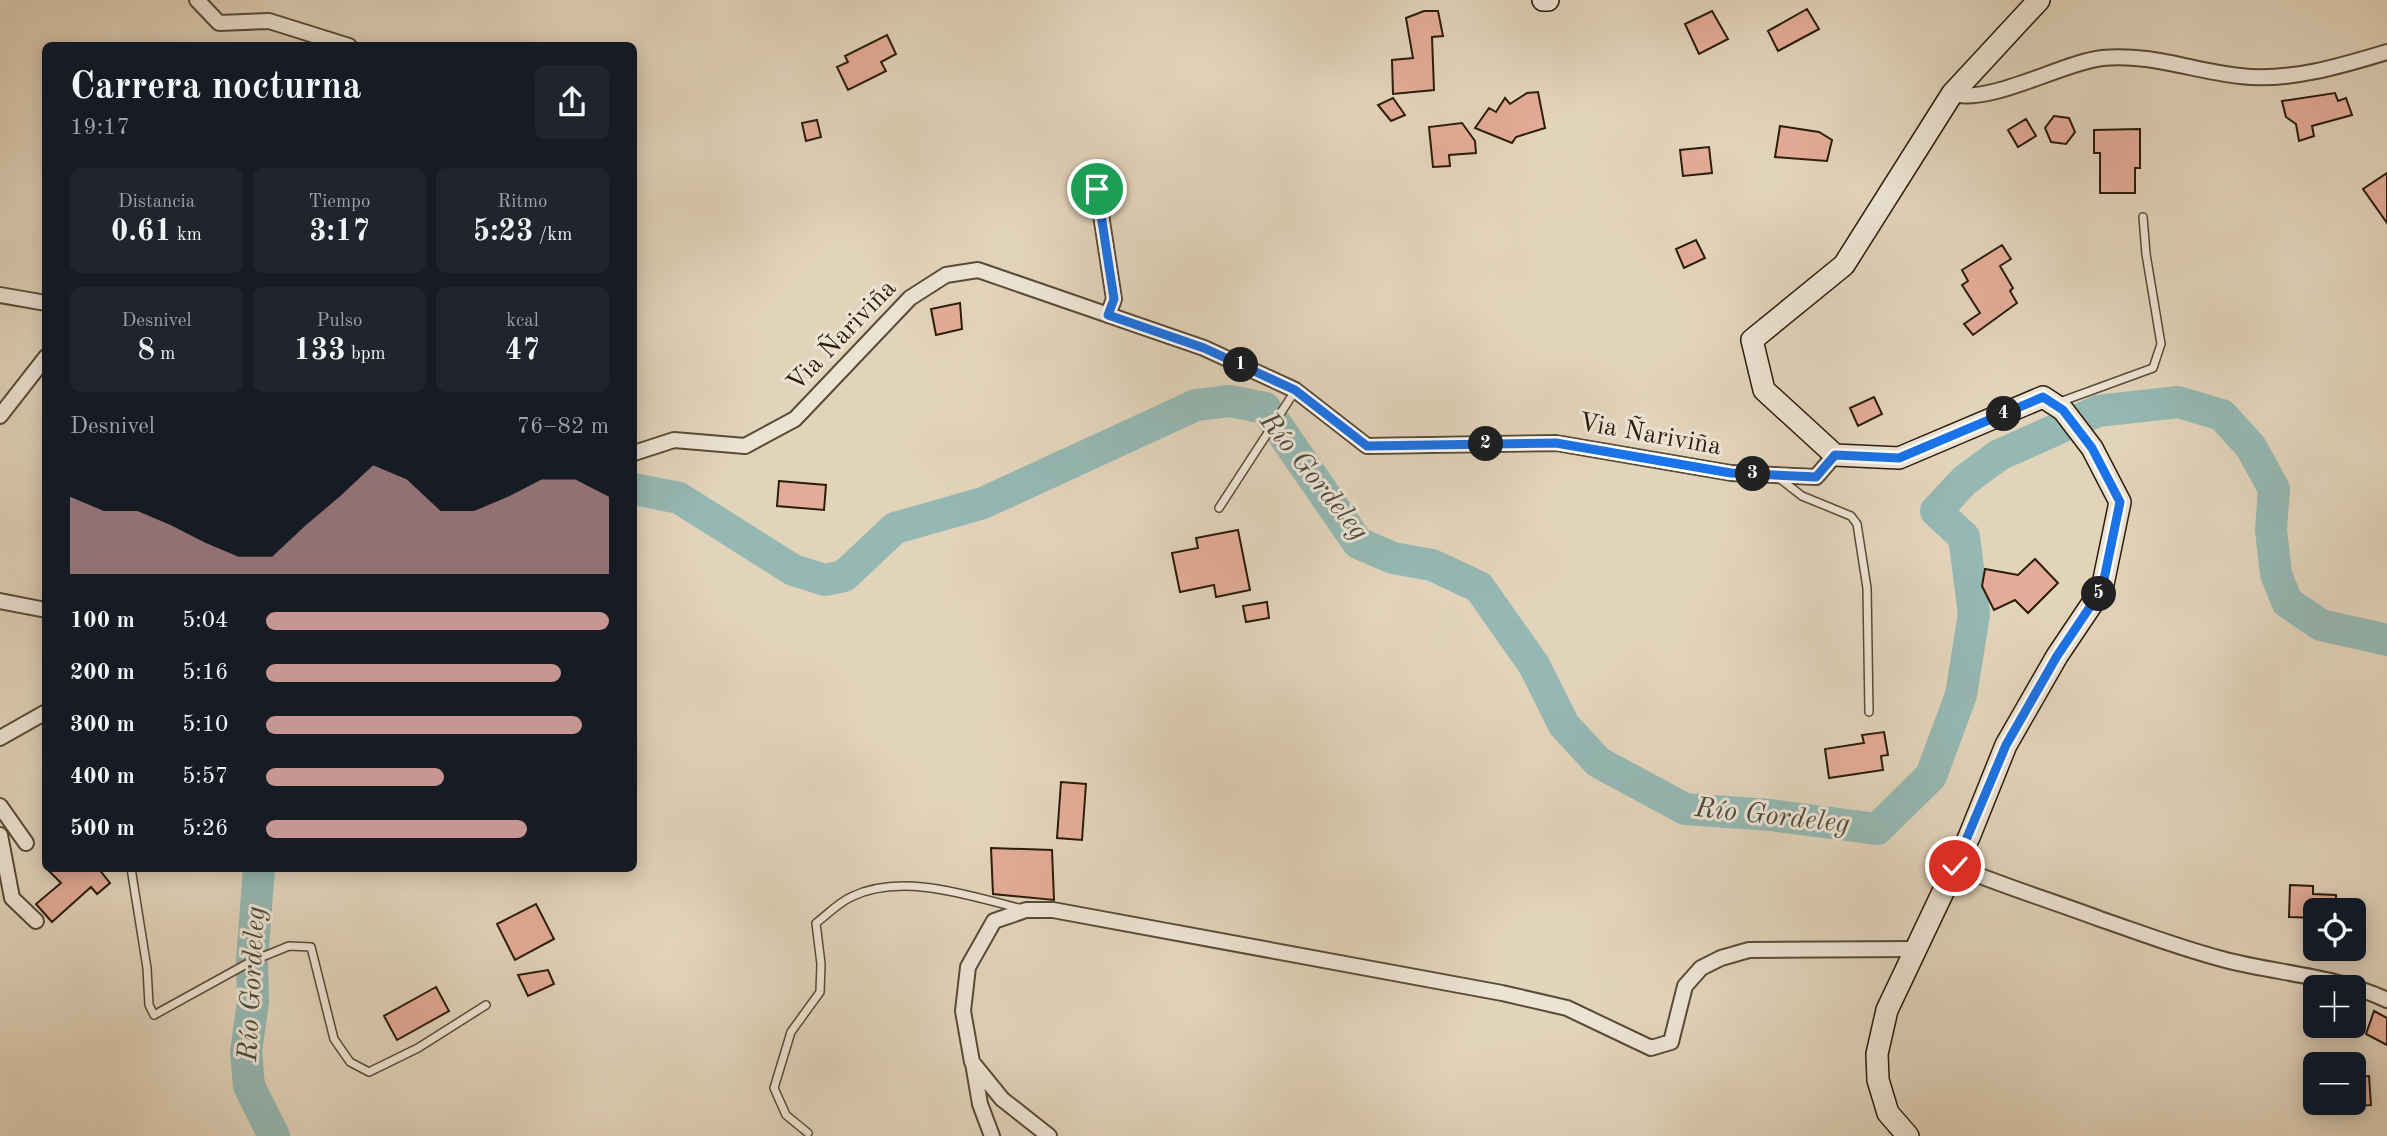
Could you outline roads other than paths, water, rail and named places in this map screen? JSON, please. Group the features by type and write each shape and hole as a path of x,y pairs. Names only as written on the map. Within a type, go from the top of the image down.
{"street":[{"path":"197,0 219,23 269,21 336,42"},
{"path":"1908,1136 1888,1113 1878,1080 1877,1054 1888,1010 1955,866 2006,745 2057,656 2102,589 2120,502 2083,437 2058,408 2043,397 1899,458 1835,455 1764,390 1752,340 1844,265 1952,94 2039,0"},
{"path":"1952,94 1963,97 2101,58 2174,62 2240,76 2268,76 2337,67 2387,52"},
{"path":"1097,189 1114,299 1108,315"},
{"name":"Via Ñariviña","path":"637,452 674,440 745,446 794,419 910,298 946,275 978,270 1204,348 1295,390 1367,446 1556,443 1731,473 1816,477 1835,455"},
{"path":"0,295 42,302"},
{"path":"0,416 42,363"},
{"path":"0,601 42,609"},
{"path":"0,738 42,714"},
{"path":"0,806 26,844"},
{"path":"0,835 12,898 36,921"},
{"path":"1955,866 2014,891 2099,918 2164,944 2226,961 2303,974 2365,989 2387,1000"},
{"path":"992,1136 980,1104 963,1011 968,967 994,921 1026,910 1053,910 1515,995 1567,1008 1651,1048 1671,1042 1685,986 1701,968 1721,958 1749,950 1916,949"},
{"path":"972,1062 1002,1098 1049,1136"}],"lane":[{"path":"2058,408 2153,368 2161,344 2146,254 2143,217"},
{"path":"1219,508 1295,390"},
{"path":"1776,475 1802,496 1851,516 1857,524 1867,588 1868,712"},
{"path":"132,872 149,1005 155,1015 252,961 289,946 311,947 334,1039 350,1062 369,1072 418,1048 486,1005"},
{"path":"808,1133 786,1115 774,1088 791,1032 820,992 821,964 816,923 849,897 886,885 960,893 1026,910"}],"waterway":[{"name":"Río Gordeleg","path":"637,490 679,498 793,570 825,580 844,576 895,528 983,503 1196,405 1230,401 1265,408 1358,543 1393,558 1432,565 1479,587 1534,665 1564,725 1598,762 1685,809 1770,815 1877,829 1931,776 1961,695 1974,614 1964,537 1936,511 1965,480 1999,455 2098,411 2178,402 2222,415 2251,447 2274,489 2271,530 2276,574 2287,602 2321,625 2387,640"},
{"name":"Río Gordeleg","path":"259,872 252,961 253,1002 246,1052 249,1086 274,1136"}]}
